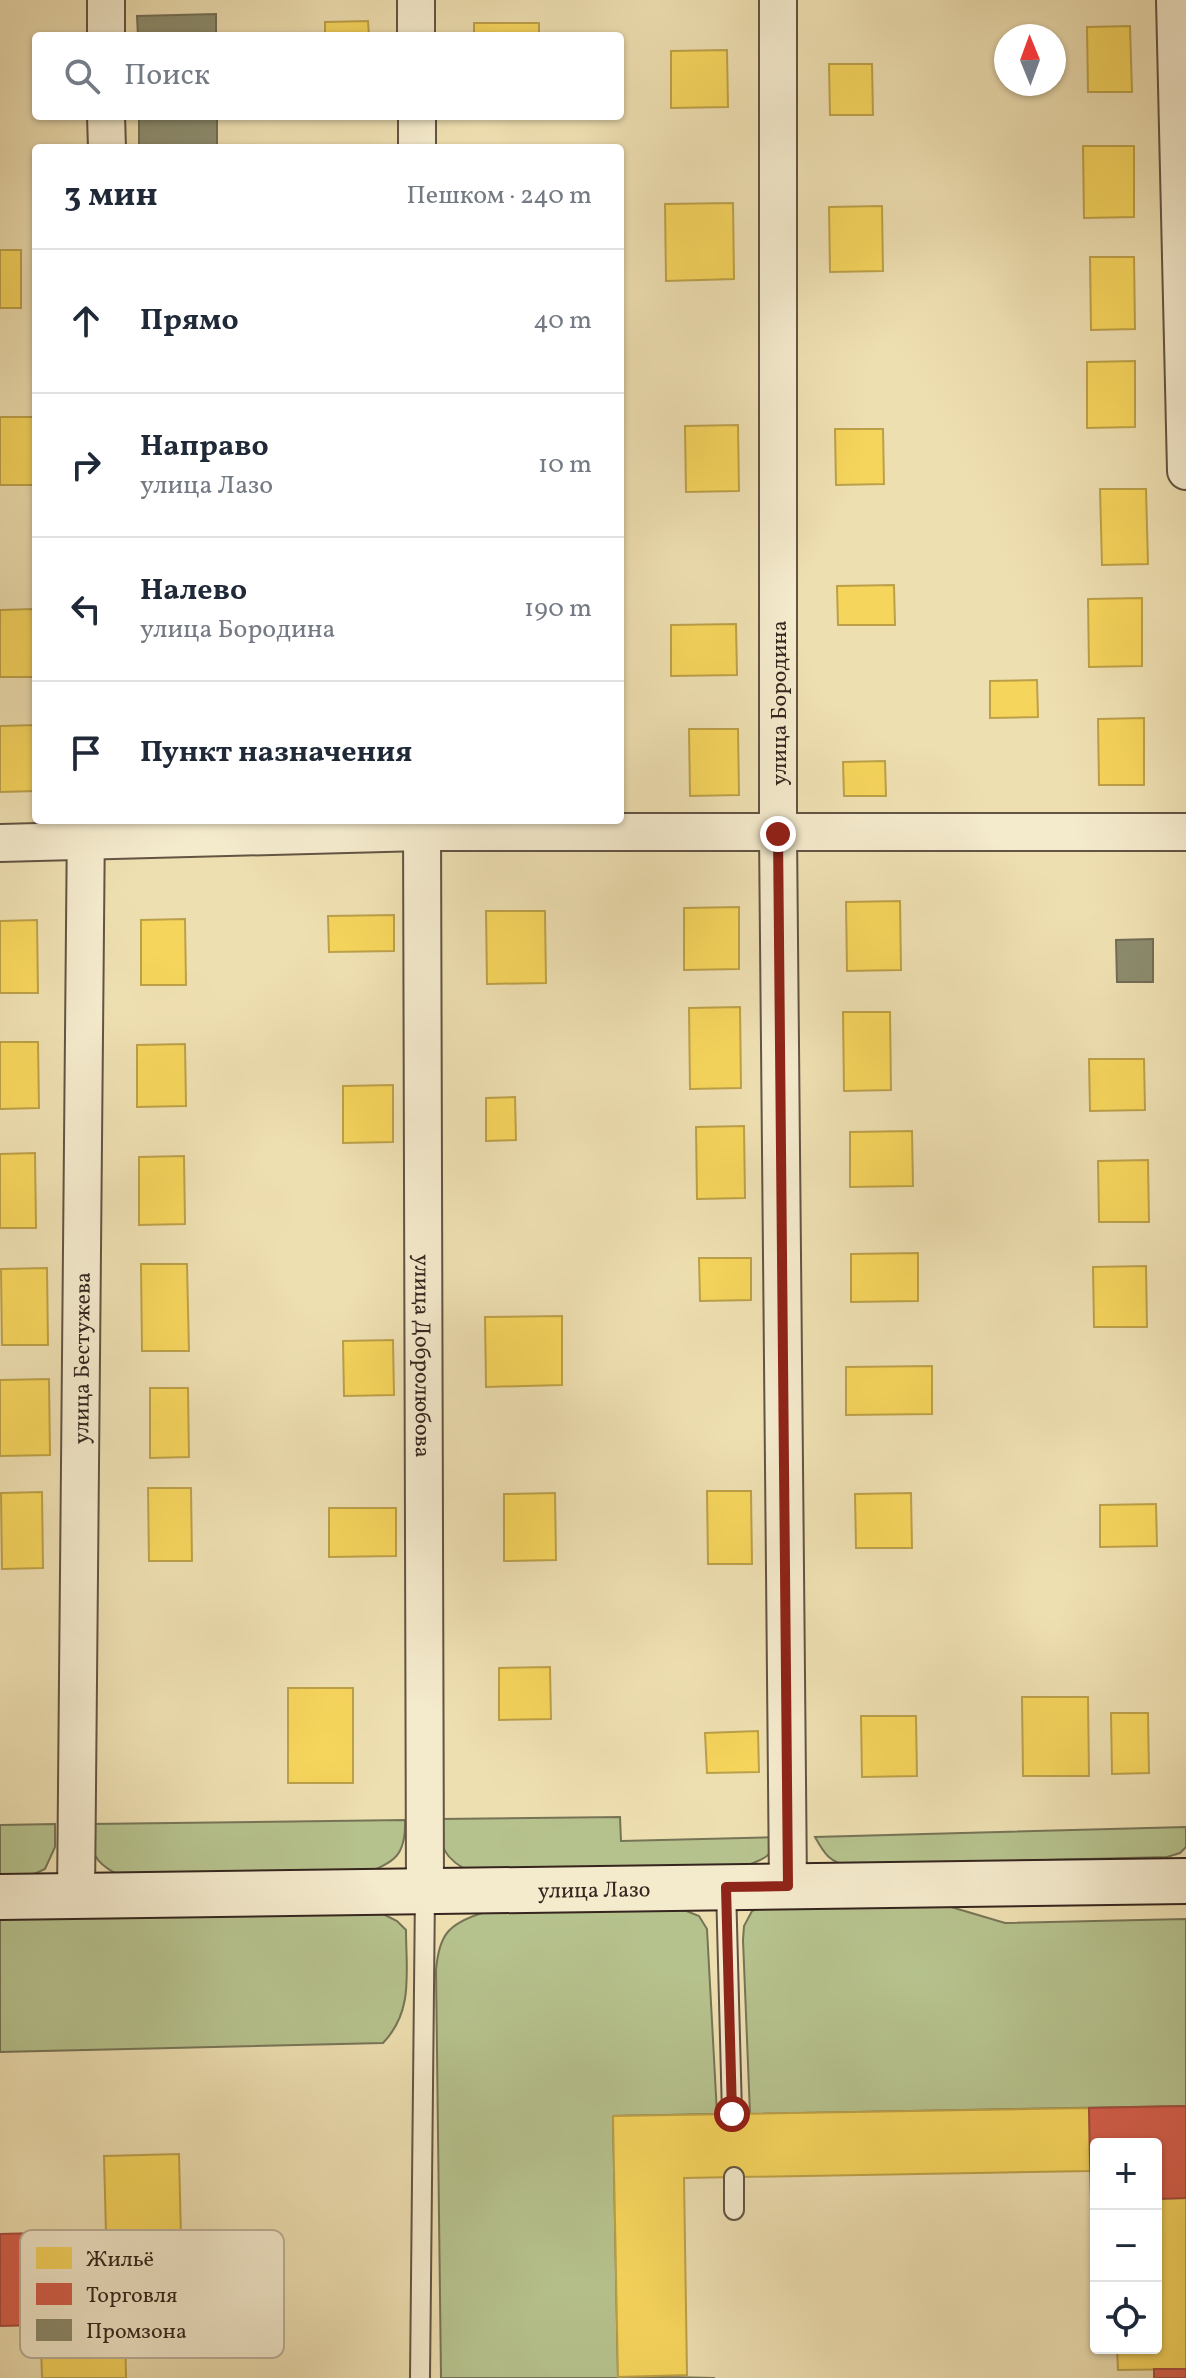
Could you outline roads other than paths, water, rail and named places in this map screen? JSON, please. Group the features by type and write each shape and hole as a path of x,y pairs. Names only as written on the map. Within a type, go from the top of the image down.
{"main road":[{"name":"улица Лазо","path":"0,1897 1186,1881"}],"street":[{"path":"106,0 106,32"},
{"path":"416,0 416,32"},
{"name":"улица Бородина","path":"778,0 778,834 788,1886"},
{"path":"1175,0 1186,471"},
{"path":"106,120 107,144"},
{"path":"417,120 417,144"},
{"path":"0,843 85,830 422,826 778,834 1186,832"},
{"name":"улица Добролюбова","path":"422,826 425,1891"},
{"name":"улица Бестужева","path":"76,1896 85,830"}],"lane":[{"path":"726,1887 732,2114"},
{"path":"420,2378 425,1891"},
{"path":"734,2177 734,2210"}]}
